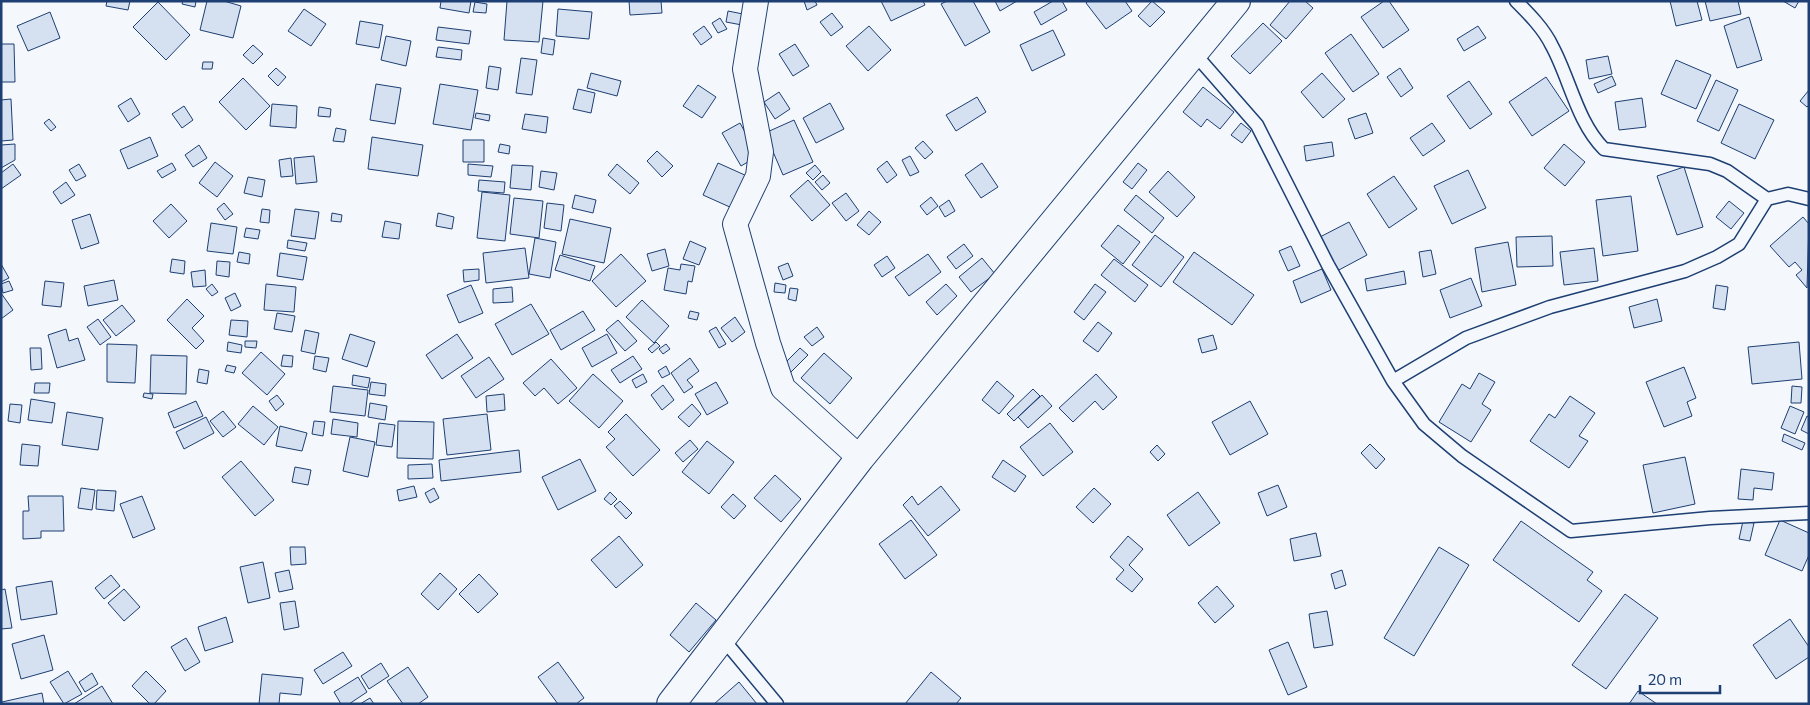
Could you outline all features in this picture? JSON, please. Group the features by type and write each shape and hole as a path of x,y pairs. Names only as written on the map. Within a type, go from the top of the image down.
{"main road":[{"path":"670,704 723,639 860,458 1236,1"}],"street":[{"path":"756,1 745,69 762,152 758,176 735,224 768,343 784,388 860,458"}],"lane":[{"path":"1516,1 1532,17 1552,45 1592,137 1604,149 1710,164 1727,171 1767,199"},
{"path":"1194,53 1257,125 1328,265 1393,381 1424,424 1462,456 1571,531 1710,518 1809,513"},
{"path":"1393,381 1466,338 1550,307 1685,271 1717,257 1739,244 1767,199 1788,194 1809,199"},
{"path":"723,639 777,704"}],"building":[{"path":"107,1 130,1 128,10 106,6"},
{"path":"183,1 196,1 195,7 182,4"},
{"path":"207,1 224,1 241,6 233,38 200,30"},
{"path":"441,1 471,1 469,13 440,8"},
{"path":"507,1 543,1 539,42 504,40"},
{"path":"629,1 661,1 662,13 630,15"},
{"path":"804,1 815,1 817,5 807,10"},
{"path":"881,1 923,1 925,5 891,21"},
{"path":"947,1 973,1 990,32 965,46 941,4"},
{"path":"995,1 1017,1 1000,11"},
{"path":"1053,1 1062,1 1067,10 1041,25 1034,12"},
{"path":"1088,1 1125,1 1132,11 1106,29 1086,3"},
{"path":"1152,1 1165,12 1150,27 1138,16"},
{"path":"1290,1 1305,1 1313,8 1286,39 1270,25"},
{"path":"1384,1 1389,1 1409,30 1383,48 1361,17"},
{"path":"1670,1 1697,1 1702,20 1676,26"},
{"path":"1705,1 1738,1 1741,14 1710,21"},
{"path":"1783,1 1799,1 1795,8"},
{"path":"158,2 190,35 166,60 133,27"},
{"path":"475,2 487,4 486,13 473,12"},
{"path":"304,9 326,24 311,46 288,31"},
{"path":"558,9 592,12 589,39 556,36"},
{"path":"728,11 743,14 742,25 726,22"},
{"path":"50,12 60,38 28,51 17,26"},
{"path":"832,13 843,27 831,36 820,22"},
{"path":"1749,17 1762,60 1737,68 1724,26"},
{"path":"720,18 727,29 718,33 712,23"},
{"path":"360,21 383,25 379,48 356,44"},
{"path":"1263,23 1282,41 1250,74 1231,56"},
{"path":"704,26 712,37 701,45 693,34"},
{"path":"869,26 891,50 868,71 846,46"},
{"path":"1478,26 1486,38 1464,51 1457,39"},
{"path":"438,27 471,31 469,44 436,40"},
{"path":"1053,30 1065,55 1032,71 1020,45"},
{"path":"1351,34 1379,74 1353,92 1325,53"},
{"path":"386,36 411,41 406,66 381,60"},
{"path":"543,38 555,40 553,55 541,53"},
{"path":"1,44 14,44 15,82 1,82"},
{"path":"795,44 809,66 793,76 779,54"},
{"path":"253,45 263,54 253,64 243,55"},
{"path":"438,47 462,50 461,60 436,57"},
{"path":"1608,56 1612,74 1589,79 1586,60"},
{"path":"521,58 537,60 532,95 516,93"},
{"path":"1676,60 1711,75 1696,109 1661,94"},
{"path":"203,62 213,62 212,69 202,69"},
{"path":"489,66 501,68 498,90 486,88"},
{"path":"276,68 286,77 278,86 268,76"},
{"path":"1400,68 1413,88 1401,97 1387,77"},
{"path":"591,73 621,81 617,96 587,88"},
{"path":"1322,73 1345,99 1323,118 1301,92"},
{"path":"1612,76 1616,85 1598,93 1594,84"},
{"path":"1546,77 1569,111 1532,136 1509,102"},
{"path":"243,78 270,106 246,130 219,102"},
{"path":"1716,80 1738,90 1719,131 1697,121"},
{"path":"1469,81 1492,114 1470,129 1447,96"},
{"path":"376,84 401,88 395,124 370,120"},
{"path":"440,84 478,90 471,130 433,124"},
{"path":"698,85 716,97 702,118 683,106"},
{"path":"1203,87 1234,112 1220,129 1207,119 1201,127 1183,112"},
{"path":"578,89 595,93 591,113 573,109"},
{"path":"1809,90 1809,105 1807,107 1800,101"},
{"path":"779,92 790,109 775,119 764,102"},
{"path":"977,97 986,112 956,131 946,115"},
{"path":"131,98 140,114 128,122 118,106"},
{"path":"1642,98 1646,127 1619,130 1615,102"},
{"path":"11,99 13,140 1,141 1,100"},
{"path":"830,103 844,129 816,143 803,118"},
{"path":"272,104 297,106 296,128 270,126"},
{"path":"1739,104 1774,120 1755,159 1721,143"},
{"path":"184,106 193,120 182,128 172,114"},
{"path":"319,107 331,109 330,117 318,116"},
{"path":"476,113 490,115 489,121 475,118"},
{"path":"1366,113 1373,133 1355,139 1348,119"},
{"path":"525,114 548,117 546,133 522,129"},
{"path":"49,119 56,127 51,131 44,123"},
{"path":"794,120 813,162 783,175 765,133"},
{"path":"740,123 758,156 741,166 722,133"},
{"path":"1241,123 1251,131 1242,143 1231,135"},
{"path":"1432,123 1445,141 1423,156 1410,138"},
{"path":"336,128 346,130 344,142 333,141"},
{"path":"150,137 158,156 128,169 120,150"},
{"path":"372,137 423,145 418,176 368,169"},
{"path":"463,140 484,140 484,162 463,162"},
{"path":"923,141 933,152 925,159 915,148"},
{"path":"1332,142 1334,156 1306,161 1304,146"},
{"path":"15,144 15,160 1,168 1,145"},
{"path":"500,144 510,146 509,154 498,152"},
{"path":"1564,144 1585,162 1565,186 1544,168"},
{"path":"199,145 207,158 193,167 185,155"},
{"path":"657,151 673,166 662,177 647,161"},
{"path":"314,156 317,182 296,184 294,158"},
{"path":"910,156 919,172 910,176 902,160"},
{"path":"291,158 293,176 281,177 279,160"},
{"path":"887,161 897,175 887,183 877,169"},
{"path":"215,162 233,176 217,197 199,183"},
{"path":"172,163 176,170 162,178 157,171"},
{"path":"718,163 747,176 732,208 703,195"},
{"path":"982,163 998,187 981,198 965,175"},
{"path":"1138,163 1147,170 1132,189 1123,182"},
{"path":"13,164 21,175 1,189 1,173"},
{"path":"79,164 86,176 76,181 69,170"},
{"path":"468,164 493,166 491,177 468,175"},
{"path":"617,164 639,183 630,194 608,175"},
{"path":"512,165 533,166 531,190 510,188"},
{"path":"815,165 821,172 813,180 806,173"},
{"path":"1684,167 1703,227 1677,235 1657,176"},
{"path":"1468,170 1486,208 1452,224 1434,186"},
{"path":"541,171 557,173 554,190 539,187"},
{"path":"1168,171 1195,197 1177,217 1149,192"},
{"path":"823,175 830,183 822,190 815,182"},
{"path":"1394,176 1417,209 1389,228 1367,194"},
{"path":"248,177 265,180 262,197 244,193"},
{"path":"479,180 505,182 504,193 478,191"},
{"path":"808,180 830,205 812,221 790,196"},
{"path":"66,182 75,195 61,204 53,192"},
{"path":"482,192 510,195 505,241 477,238"},
{"path":"846,193 859,211 846,221 832,203"},
{"path":"575,195 596,200 593,213 572,208"},
{"path":"1136,195 1164,218 1152,233 1124,210"},
{"path":"1631,196 1638,251 1603,256 1596,200"},
{"path":"931,197 938,206 927,215 920,206"},
{"path":"514,198 543,201 539,238 510,234"},
{"path":"949,200 955,211 945,217 939,207"},
{"path":"1729,201 1744,213 1731,229 1716,217"},
{"path":"224,203 233,214 225,220 217,209"},
{"path":"547,203 564,205 561,231 544,228"},
{"path":"171,204 187,221 169,238 153,221"},
{"path":"262,209 270,210 269,223 260,222"},
{"path":"295,209 319,212 315,239 291,236"},
{"path":"869,211 881,222 869,235 857,225"},
{"path":"332,213 342,215 341,222 331,221"},
{"path":"438,213 454,217 452,229 436,226"},
{"path":"90,214 99,243 81,249 72,220"},
{"path":"1803,217 1809,224 1807,288 1796,275 1802,270 1795,262 1789,267 1770,246"},
{"path":"570,219 611,228 604,263 562,254"},
{"path":"385,221 401,224 399,239 382,237"},
{"path":"1349,222 1367,255 1337,271 1320,237"},
{"path":"211,223 237,227 233,254 207,251"},
{"path":"1118,225 1140,242 1123,264 1101,246"},
{"path":"246,228 260,230 258,239 244,237"},
{"path":"1155,235 1184,257 1161,287 1132,265"},
{"path":"1552,236 1553,266 1517,267 1516,237"},
{"path":"535,238 556,242 550,278 529,274"},
{"path":"288,240 307,243 305,251 287,248"},
{"path":"690,241 706,248 699,265 683,259"},
{"path":"1508,242 1516,285 1482,292 1475,248"},
{"path":"964,244 973,256 956,269 947,257"},
{"path":"1291,246 1300,266 1288,271 1279,251"},
{"path":"525,248 529,278 486,283 483,253"},
{"path":"1594,248 1598,281 1564,285 1560,252"},
{"path":"665,249 669,266 652,271 647,254"},
{"path":"1431,250 1436,274 1423,277 1419,252"},
{"path":"239,252 250,254 249,264 237,262"},
{"path":"1194,252 1254,295 1232,325 1173,282"},
{"path":"280,253 307,257 303,280 277,276"},
{"path":"621,254 646,281 616,307 592,281"},
{"path":"928,254 941,272 909,296 895,277"},
{"path":"560,255 595,266 590,281 555,270"},
{"path":"887,256 895,268 882,277 874,265"},
{"path":"982,258 995,274 971,292 959,277"},
{"path":"172,259 185,261 184,274 170,272"},
{"path":"1114,259 1148,285 1135,302 1101,275"},
{"path":"217,261 230,262 229,277 216,275"},
{"path":"788,263 793,276 783,280 778,267"},
{"path":"1,264 9,278 1,282"},
{"path":"681,264 695,266 692,282 688,281 686,294 664,290 668,268 680,270"},
{"path":"479,269 479,280 464,282 463,270"},
{"path":"1322,269 1331,290 1301,303 1293,281"},
{"path":"205,270 206,286 193,287 191,272"},
{"path":"1404,271 1406,284 1367,291 1365,279"},
{"path":"1471,278 1482,306 1450,318 1440,290"},
{"path":"114,280 118,300 88,306 84,286"},
{"path":"9,281 13,290 3,293 1,284"},
{"path":"45,281 64,283 61,307 42,305"},
{"path":"775,283 786,285 785,293 774,292"},
{"path":"212,284 218,292 212,296 206,289"},
{"path":"266,284 296,287 294,312 264,310"},
{"path":"946,284 957,296 937,315 926,302"},
{"path":"1095,284 1106,292 1084,320 1074,312"},
{"path":"471,285 483,313 459,323 447,295"},
{"path":"1716,285 1728,287 1725,310 1713,308"},
{"path":"512,287 513,302 493,303 493,289"},
{"path":"790,288 798,289 796,301 788,299"},
{"path":"1,293 13,310 1,319"},
{"path":"235,293 241,306 231,311 225,298"},
{"path":"187,299 204,316 192,328 204,341 196,349 167,320"},
{"path":"1657,299 1662,321 1634,328 1629,307"},
{"path":"642,300 669,326 654,343 626,317"},
{"path":"531,304 549,334 512,355 495,324"},
{"path":"122,305 135,321 116,336 103,320"},
{"path":"583,311 595,330 561,350 550,330"},
{"path":"690,311 699,313 697,320 688,318"},
{"path":"277,313 295,316 292,332 274,329"},
{"path":"735,317 745,332 732,342 721,328"},
{"path":"98,319 111,337 100,345 87,327"},
{"path":"231,320 248,321 247,337 229,335"},
{"path":"618,320 637,341 625,351 606,330"},
{"path":"1098,322 1112,333 1098,352 1083,341"},
{"path":"716,327 726,344 719,348 709,331"},
{"path":"817,327 824,337 812,346 804,337"},
{"path":"66,329 69,341 78,338 85,360 57,368 48,335"},
{"path":"305,330 319,333 315,354 301,351"},
{"path":"350,334 375,342 367,367 342,359"},
{"path":"457,334 473,358 442,379 426,355"},
{"path":"607,334 617,353 592,367 582,348"},
{"path":"1213,335 1217,349 1202,353 1198,339"},
{"path":"245,341 257,341 256,348 245,347"},
{"path":"228,342 242,345 241,353 227,351"},
{"path":"656,342 660,346 652,353 648,349"},
{"path":"1799,342 1802,379 1752,384 1748,347"},
{"path":"107,344 137,345 135,383 107,382"},
{"path":"666,344 670,349 663,354 659,349"},
{"path":"30,348 41,348 42,369 31,370"},
{"path":"800,348 808,355 789,374 782,366"},
{"path":"261,352 285,374 267,395 242,373"},
{"path":"824,353 852,378 830,404 801,378"},
{"path":"151,355 187,356 186,394 150,393"},
{"path":"283,355 293,356 292,367 281,366"},
{"path":"315,356 329,358 326,372 313,369"},
{"path":"633,356 642,369 620,383 611,370"},
{"path":"489,357 504,379 476,398 461,376"},
{"path":"690,358 699,371 687,380 693,387 684,393 671,373"},
{"path":"551,359 577,388 558,404 544,388 535,396 523,383"},
{"path":"227,365 236,367 234,373 225,371"},
{"path":"666,366 670,374 662,378 658,371"},
{"path":"1684,367 1696,398 1687,402 1692,416 1664,427 1646,382"},
{"path":"199,369 209,371 207,384 197,382"},
{"path":"1479,373 1495,382 1482,404 1491,410 1471,442 1439,422 1462,384 1470,389"},
{"path":"593,374 623,401 599,428 569,401"},
{"path":"643,374 647,382 636,388 632,380"},
{"path":"1096,374 1117,397 1103,410 1095,401 1073,422 1059,408"},
{"path":"353,375 370,378 368,388 352,385"},
{"path":"997,381 1014,396 999,414 982,400"},
{"path":"371,382 386,384 385,396 369,394"},
{"path":"716,382 728,403 707,415 695,394"},
{"path":"35,383 50,383 49,393 34,393"},
{"path":"663,385 674,400 662,410 651,395"},
{"path":"333,386 368,390 365,416 330,412"},
{"path":"1792,386 1802,387 1801,403 1791,403"},
{"path":"1033,389 1040,396 1014,421 1007,414"},
{"path":"144,393 153,394 152,399 143,397"},
{"path":"504,394 505,410 487,412 486,396"},
{"path":"277,395 284,404 276,411 269,401"},
{"path":"1042,395 1052,406 1028,428 1018,417"},
{"path":"1570,396 1595,413 1579,436 1588,441 1569,468 1530,441 1549,414 1555,418"},
{"path":"31,399 55,403 52,423 28,420"},
{"path":"196,401 203,416 174,428 168,413"},
{"path":"1250,401 1268,434 1230,455 1212,422"},
{"path":"370,403 387,406 385,420 368,417"},
{"path":"10,404 22,405 20,423 8,421"},
{"path":"692,404 701,414 689,427 678,417"},
{"path":"253,406 278,427 264,445 238,424"},
{"path":"1790,406 1804,412 1795,434 1781,428"},
{"path":"223,411 236,427 223,437 210,421"},
{"path":"67,412 103,418 98,450 62,445"},
{"path":"487,414 491,450 447,455 443,419"},
{"path":"626,414 660,450 633,476 606,447 615,439 608,432"},
{"path":"1807,416 1809,417 1809,434 1801,430"},
{"path":"206,417 214,433 184,449 176,432"},
{"path":"333,419 358,423 357,437 331,434"},
{"path":"314,421 325,422 323,436 312,434"},
{"path":"398,421 434,422 433,459 397,458"},
{"path":"379,423 395,425 392,447 376,445"},
{"path":"1050,423 1073,452 1043,476 1020,447"},
{"path":"280,426 307,433 302,451 276,446"},
{"path":"1784,434 1805,443 1802,450 1782,441"},
{"path":"350,437 375,442 368,477 343,471"},
{"path":"690,440 698,449 683,462 675,453"},
{"path":"707,441 734,462 709,494 682,472"},
{"path":"22,444 40,446 38,466 20,465"},
{"path":"1370,444 1385,459 1376,469 1361,453"},
{"path":"1157,445 1165,454 1158,461 1150,452"},
{"path":"519,450 521,472 441,481 439,460"},
{"path":"1685,457 1695,504 1653,513 1643,465"},
{"path":"580,459 596,491 558,510 542,477"},
{"path":"1003,460 1026,476 1015,492 992,477"},
{"path":"241,461 274,500 255,516 222,477"},
{"path":"432,464 433,478 408,479 408,465"},
{"path":"295,467 311,470 308,485 292,482"},
{"path":"1741,469 1774,473 1772,490 1754,488 1753,500 1738,499"},
{"path":"775,475 801,499 781,522 754,498"},
{"path":"1278,485 1287,507 1267,516 1258,493"},
{"path":"414,486 417,497 399,501 397,490"},
{"path":"941,486 960,510 928,536 903,505 912,496 918,505"},
{"path":"81,488 95,490 92,510 78,508"},
{"path":"434,488 439,498 430,503 425,493"},
{"path":"1094,488 1111,504 1093,523 1076,507"},
{"path":"97,490 116,491 114,511 96,509"},
{"path":"610,492 617,499 611,505 604,499"},
{"path":"1198,492 1220,523 1189,546 1167,515"},
{"path":"733,494 746,506 734,519 721,507"},
{"path":"28,496 63,496 64,531 41,531 41,538 23,539 23,511 29,511"},
{"path":"142,496 155,529 133,538 120,504"},
{"path":"620,501 632,513 626,519 614,506"},
{"path":"911,520 937,555 905,579 879,544"},
{"path":"1780,520 1809,533 1809,555 1802,571 1765,555"},
{"path":"1521,521 1593,572 1587,580 1602,591 1579,622 1493,560"},
{"path":"1743,521 1754,523 1750,541 1739,539"},
{"path":"1316,533 1321,556 1294,561 1290,539"},
{"path":"619,536 643,565 616,588 591,560"},
{"path":"1128,536 1143,549 1129,565 1143,579 1132,592 1116,579 1124,570 1110,557"},
{"path":"290,547 305,547 306,564 291,565"},
{"path":"1439,547 1469,565 1414,656 1384,638"},
{"path":"263,562 270,598 248,603 240,567"},
{"path":"289,570 293,589 279,592 275,573"},
{"path":"1342,570 1346,585 1335,589 1331,574"},
{"path":"440,573 457,589 438,610 421,594"},
{"path":"479,574 498,594 478,613 459,594"},
{"path":"111,575 120,586 104,599 95,588"},
{"path":"52,581 57,614 21,620 16,587"},
{"path":"1217,586 1234,606 1215,623 1198,603"},
{"path":"5,589 12,628 1,629 1,590"},
{"path":"124,589 140,607 124,621 108,603"},
{"path":"1625,594 1658,618 1606,689 1572,665"},
{"path":"295,601 299,627 284,630 280,603"},
{"path":"696,603 716,620 689,652 670,635"},
{"path":"1327,611 1333,645 1314,648 1309,614"},
{"path":"226,617 233,642 205,651 198,627"},
{"path":"1790,619 1809,647 1809,657 1776,679 1753,645"},
{"path":"44,635 53,670 21,679 12,644"},
{"path":"186,638 200,662 185,671 171,647"},
{"path":"1288,642 1307,687 1288,695 1269,650"},
{"path":"343,652 352,666 323,684 314,670"},
{"path":"558,662 584,698 576,704 558,704 538,677"},
{"path":"381,663 389,676 369,689 361,676"},
{"path":"408,667 428,697 418,704 403,704 387,681"},
{"path":"68,671 82,694 64,704 50,682"},
{"path":"146,671 166,691 154,704 150,704 132,686"},
{"path":"931,672 961,698 956,704 905,704"},
{"path":"92,673 98,684 85,692 79,682"},
{"path":"262,674 303,678 301,695 280,693 279,704 259,704"},
{"path":"358,677 367,692 349,704 341,704 334,692"},
{"path":"739,682 757,704 714,704"},
{"path":"102,686 113,704 74,704"},
{"path":"1638,691 1657,704 1629,704"},
{"path":"42,693 44,704 3,704 2,702"},
{"path":"370,698 374,704 360,704"}]}
